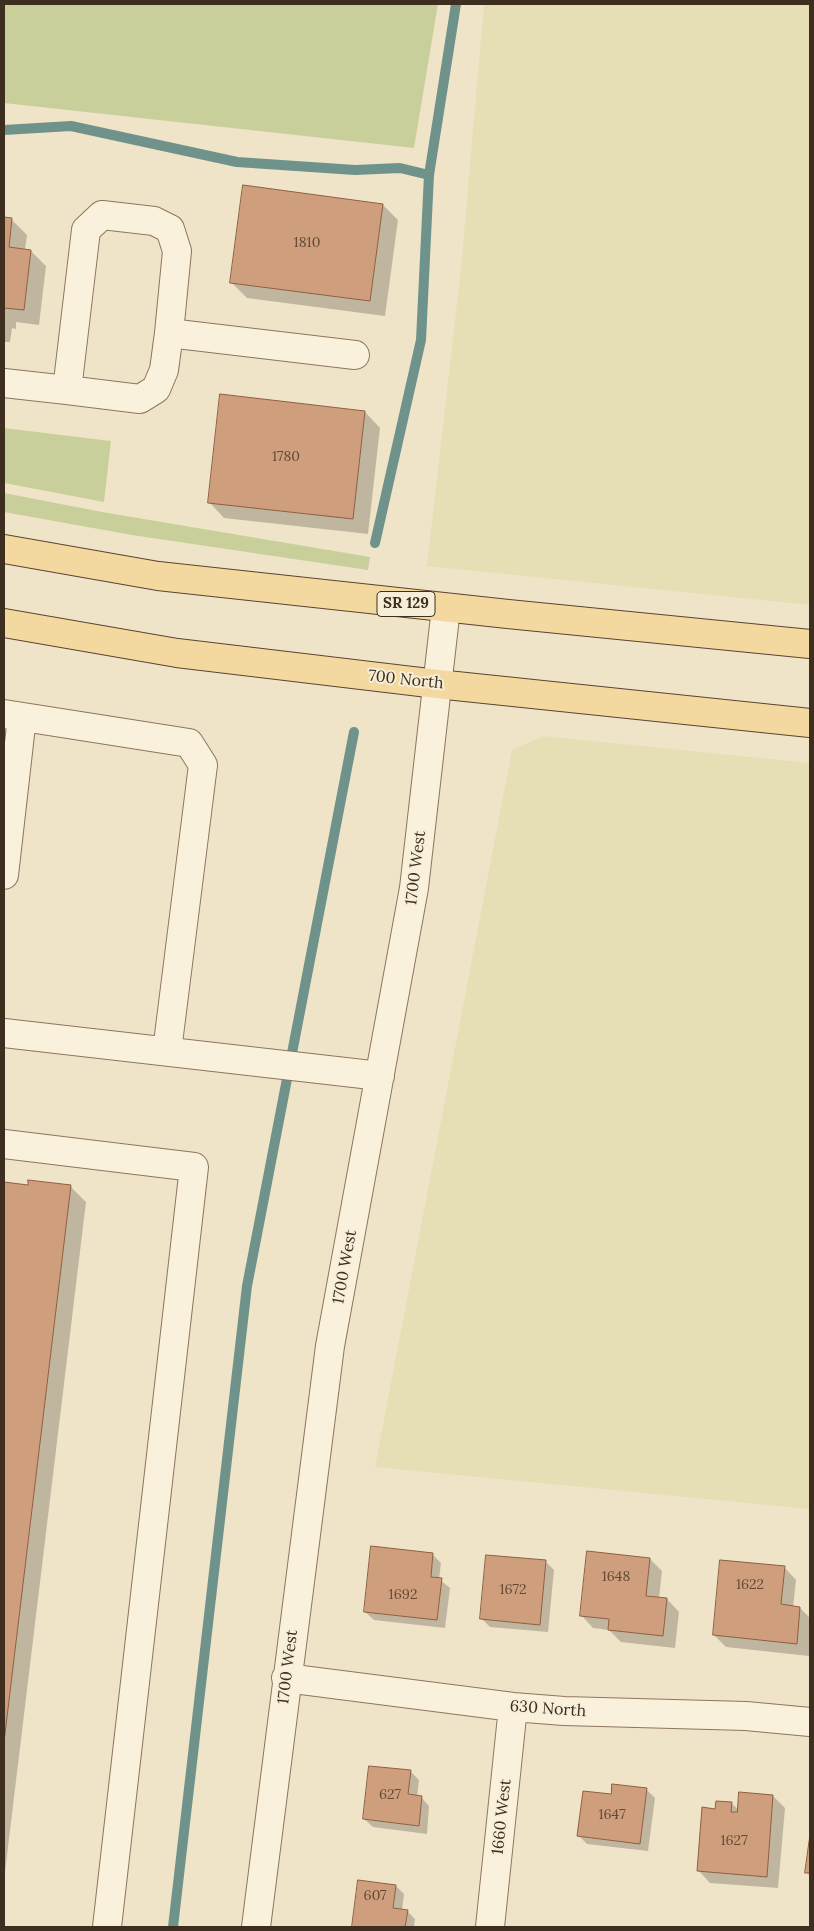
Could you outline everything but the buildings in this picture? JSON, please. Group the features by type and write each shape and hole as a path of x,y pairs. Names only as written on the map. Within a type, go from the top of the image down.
{"main road":[{"name":"SR 129","path":"4,549 158,576 446,608 810,644"},
{"name":"700 North","path":"4,623 177,653 437,684 810,723"}],"street":[{"path":"4,383 140,399 156,389 164,370 170,333 177,251 170,229 154,221 102,215 86,230 68,390"},
{"path":"170,333 355,354"},
{"name":"1700 West","path":"256,1927 286,1678 330,1346 414,888 446,608"},
{"path":"4,875 13,716 189,743 203,765 167,1051"},
{"path":"4,1033 380,1076"},
{"path":"4,1144 194,1167 107,1927"},
{"name":"630 North","path":"286,1678 513,1707 564,1711 746,1716 810,1722"},
{"name":"1660 West","path":"490,1927 513,1707"}],"shaded area":[{"path":"484,4 810,4 810,605 427,566 461,269"},
{"path":"543,736 810,763 810,1509 375,1467 512,750"}],"green space":[{"path":"4,4 438,4 414,148 4,103"},
{"path":"4,428 111,441 104,502 4,483"},
{"path":"4,493 102,512 370,557 368,570 132,535 4,512"}],"waterway":[{"path":"375,543 421,340 429,175 456,4"},
{"path":"4,130 71,126 237,162 355,170 400,168 429,175"},
{"path":"173,1927 247,1286 354,732"}]}
